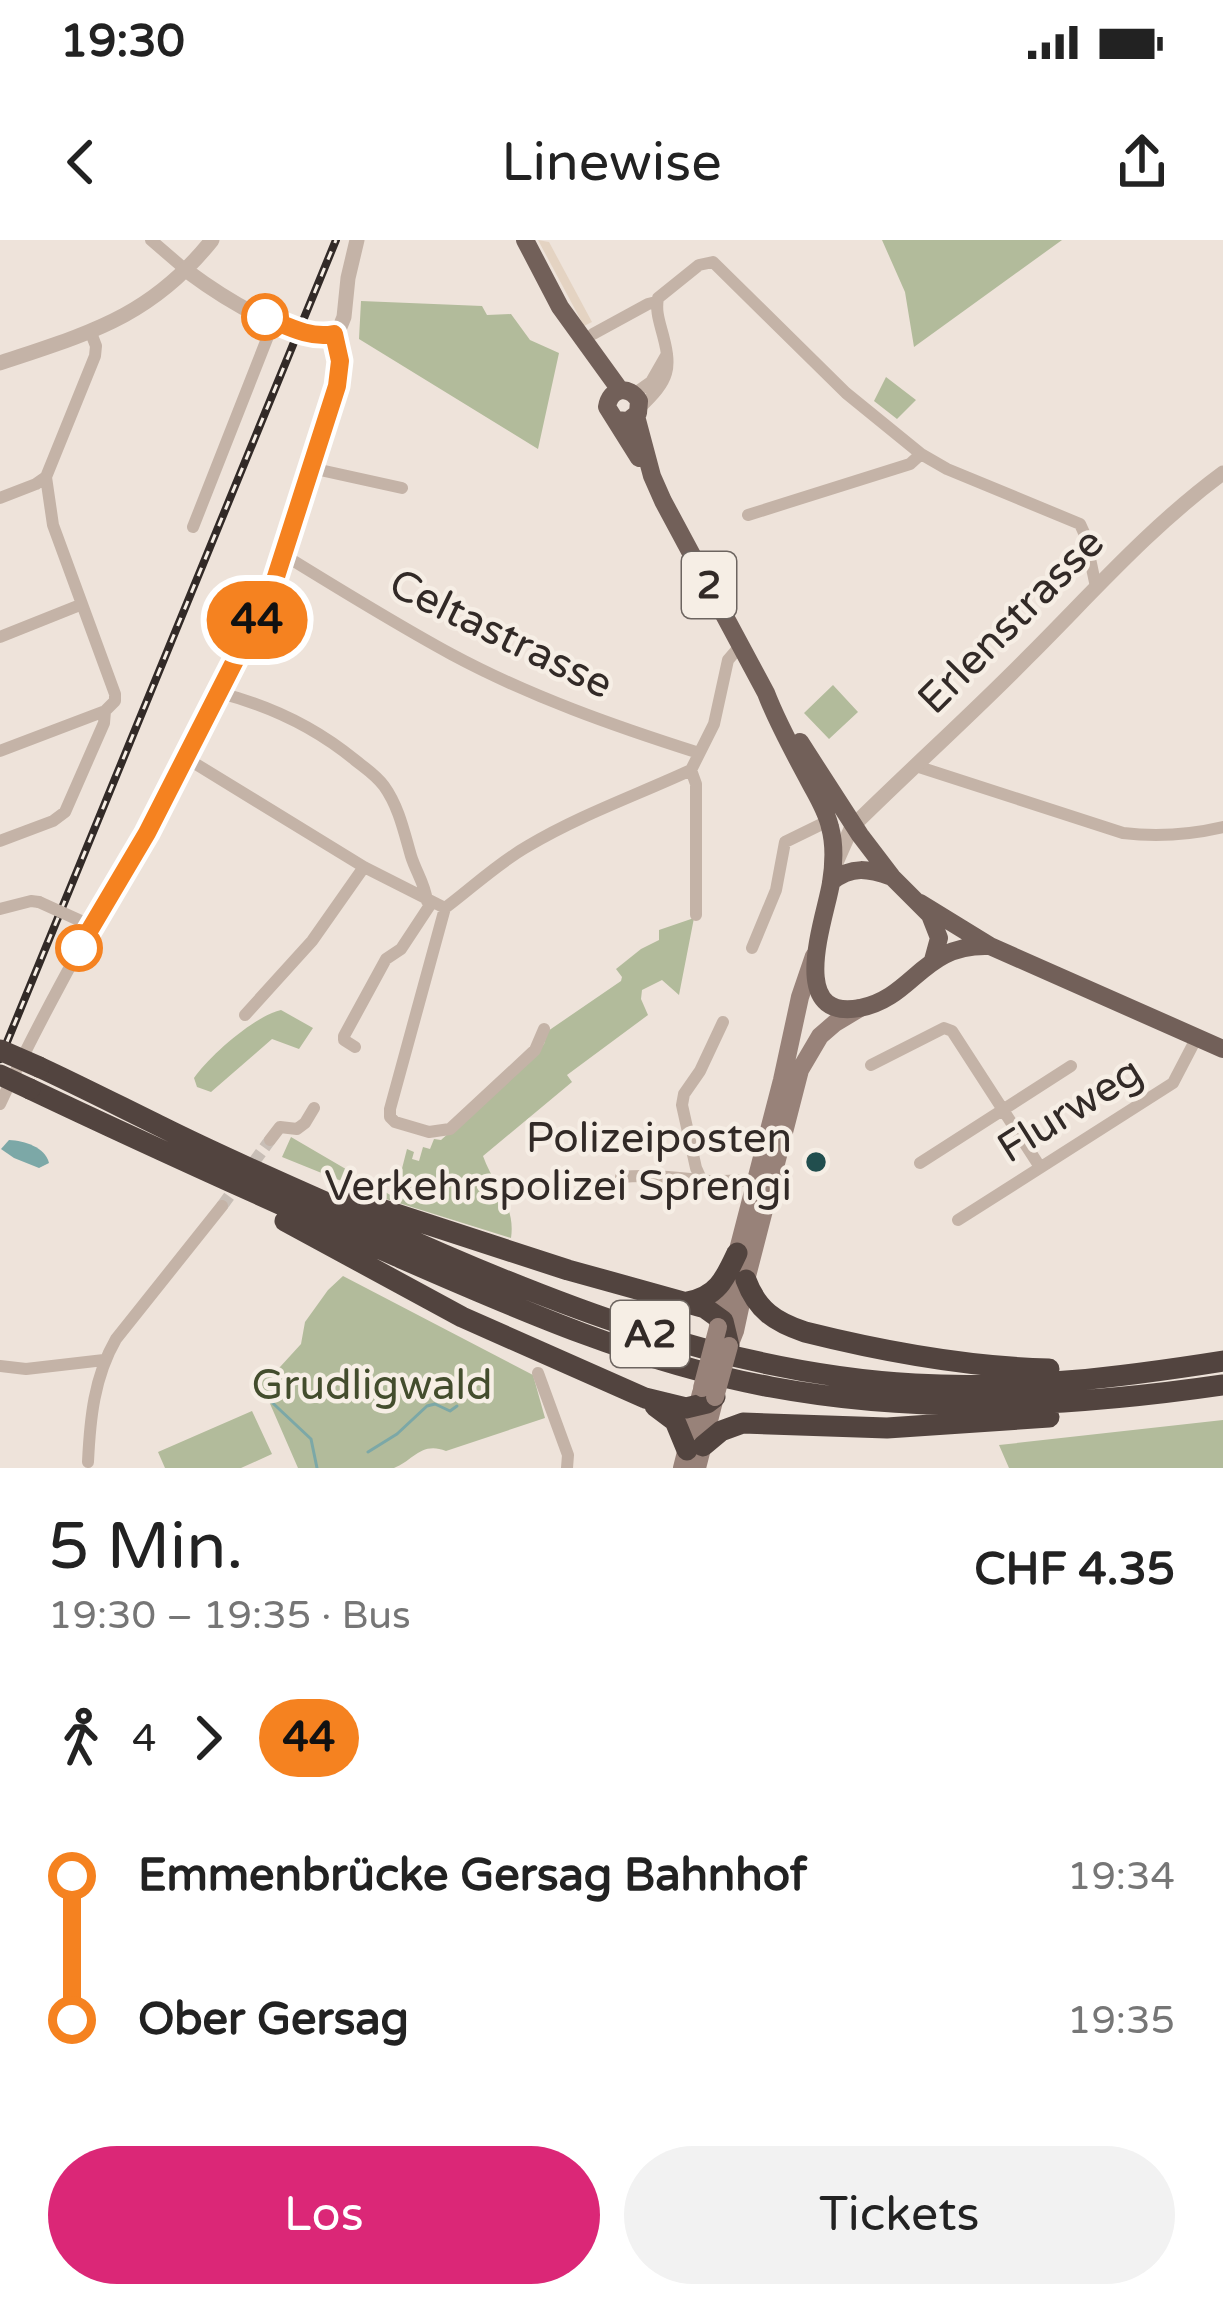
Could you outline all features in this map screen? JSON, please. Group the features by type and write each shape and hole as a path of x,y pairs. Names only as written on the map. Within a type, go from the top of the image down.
{"highway":[{"name":"A2","path":"0,1050 34,1078 227,1181 554,1323 709,1373 832,1397 988,1406 1068,1403 1223,1385"},
{"name":"A2","path":"0,1075 34,1078 119,1104 483,1273 560,1304 713,1353 837,1376 968,1385 1144,1373 1223,1357"},
{"path":"119,1104 152,1112 367,1205 705,1308 726,1330"},
{"path":"227,1181 239,1199 435,1303 645,1398 675,1407 706,1398 742,1423 926,1427 1071,1416 1160,1394"},
{"path":"687,1302 719,1288 737,1253"},
{"path":"746,1280 758,1306 786,1325 932,1358 1050,1369 1223,1357"},
{"path":"645,1398 673,1418 692,1458 721,1431 742,1423"}],"main road":[{"name":"2","path":"525,240 560,307 627,402 652,476"},
{"name":"2","path":"627,402 624,422 615,420 652,476 829,821 832,876 814,956"},
{"name":"2","path":"766,693 854,826 892,877 920,902 991,946 1223,1049"},
{"path":"832,876 859,869 892,877"},
{"path":"920,902 939,938 933,960"},
{"path":"726,1330 737,1253 808,1054 829,1028 905,985 933,960 957,948 991,946"},
{"path":"814,956 816,985 825,998 842,1008 860,1008"},
{"path":"692,1458 726,1330 746,1280 800,998 814,956"}],"street":[{"path":"151,240 216,292 274,321 328,336 344,317 357,240"},
{"path":"0,363 91,333 138,308 187,271 212,240"},
{"path":"593,334 656,302 699,266 713,262 846,393 921,454 946,469 1080,524 1096,587"},
{"path":"627,402 664,384 669,371 656,302"},
{"path":"194,527 274,321"},
{"path":"0,751 105,711 115,701 53,525 46,477 95,356 91,333"},
{"path":"0,1103 77,951 86,923 147,833 273,586 337,386 340,361 334,334"},
{"path":"748,515 910,464 921,454"},
{"path":"311,468 402,488"},
{"name":"Erlenstrasse","path":"854,826 1167,518 1223,473"},
{"path":"0,498 46,477"},
{"name":"Celtastrasse","path":"284,555 453,655 505,680 616,727 699,753"},
{"path":"0,637 80,605"},
{"path":"696,915 696,784 692,770 714,724 725,667 740,645"},
{"path":"220,693 293,718 345,752 378,779 404,825 412,862 435,904 390,1109 394,1122 429,1132 450,1129 535,1050 544,1029"},
{"path":"0,841 65,812 105,711"},
{"path":"187,758 364,867 435,904"},
{"path":"916,766 1123,833 1183,835 1223,827"},
{"path":"355,1046 344,1036 386,959 401,949 435,904 579,818 692,770"},
{"path":"752,948 776,890 785,842 829,821"},
{"path":"832,876 854,826"},
{"path":"245,1015 312,940 364,867"},
{"path":"0,909 39,902 86,923"},
{"path":"701,1178 682,1105 723,1022"},
{"path":"871,1065 946,1028 952,1030 1040,1167"},
{"name":"Flurweg","path":"958,1220 1173,1083 1197,1037"},
{"path":"920,1162 1071,1066"},
{"path":"271,1140 280,1127 297,1129 305,1124 314,1108"},
{"path":"620,1178 656,1174 763,1183"},
{"path":"88,1462 91,1415 104,1360 123,1329 222,1205"},
{"path":"0,1366 26,1369 104,1360"},
{"path":"538,1373 568,1455 567,1468"}],"green space":[{"path":"882,240 1062,240 914,347 905,292"},
{"path":"361,301 482,306 487,315 511,314 530,340 559,353 538,449 359,339"},
{"path":"886,377 916,400 897,419 874,401"},
{"path":"833,685 858,712 829,739 804,713"},
{"path":"694,918 679,995 662,980 642,990 648,1015 567,1075 572,1082 483,1156 507,1205 511,1238 386,1199 282,1157 291,1137 392,1196 407,1149 419,1161 423,1147 430,1149 434,1139 441,1140 533,1058 548,1031 621,981 616,969 659,940 659,930"},
{"path":"281,1010 313,1028 299,1049 272,1039 211,1092 197,1087 194,1078 222,1048 246,1028"},
{"name":"Grudligwald","path":"343,1276 533,1375 545,1418 446,1451 430,1448 394,1468 298,1468 261,1383 263,1375 280,1367 301,1344 305,1322"},
{"path":"252,1411 272,1454 241,1468 165,1468 158,1452"},
{"path":"1223,1420 1223,1468 1009,1468 999,1445"}],"shaded area":[{"path":"538,240 549,242 592,322 584,326"}],"water":[{"path":"9,1140 34,1146 49,1163 39,1168 14,1158 1,1149"}],"waterway":[{"path":"262,1393 311,1439 317,1468"},
{"path":"368,1452 397,1434 427,1406 435,1404 450,1411 457,1406"}],"tunnel":[{"path":"222,1206 270,1140"}],"railway":[{"path":"0,1059 336,240"}],"bus line":[{"name":"44","path":"79,948 147,833 273,586 337,386 340,361 334,334 308,334 265,317"}],"place":[{"name":"Polizeiposten Verkehrspolizei Sprengi","path":"816,1162"}]}
